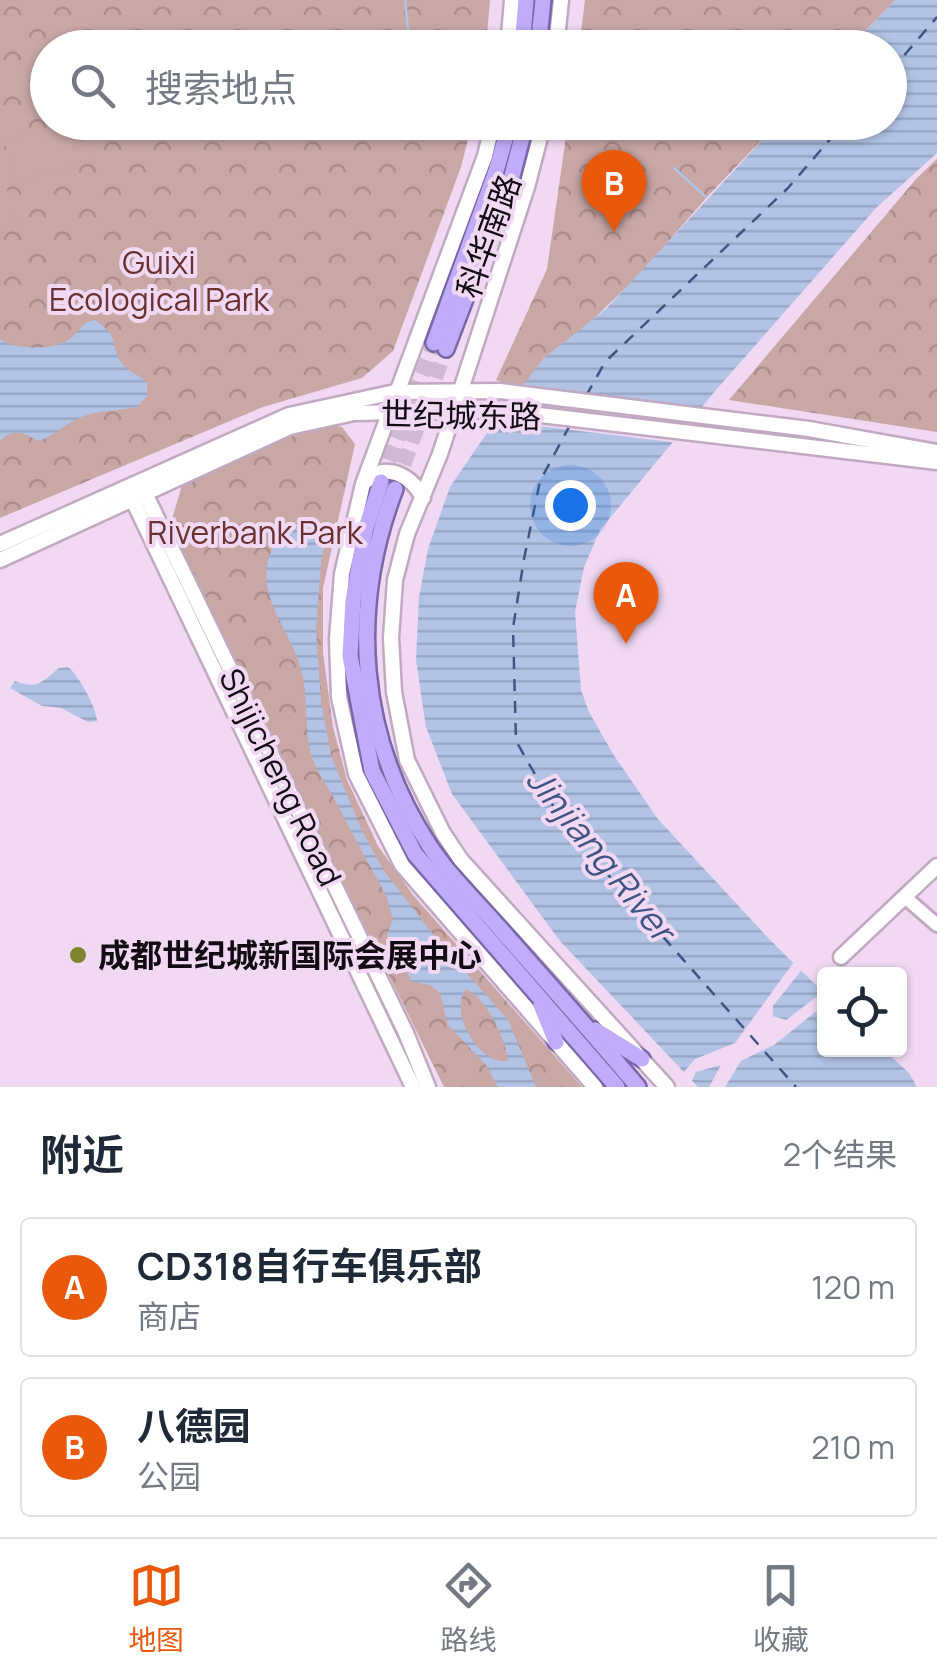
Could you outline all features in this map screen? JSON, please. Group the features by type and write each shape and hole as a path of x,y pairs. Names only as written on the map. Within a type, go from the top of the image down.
{"highway":[{"path":"524,30 526,0"},
{"path":"540,30 543,0"},
{"name":"科华南路","path":"504,140 440,346 512,176 521,140"},
{"path":"617,1087 415,854 372,772 350,656 353,601 365,531 388,486 366,614 365,665 387,766 430,847 638,1087"},
{"path":"536,992 556,1042"},
{"path":"582,1022 642,1059"}],"main road":[{"path":"510,30 512,0"},
{"path":"558,30 561,0"},
{"path":"488,140 362,484 342,574 337,639 339,697 356,774 402,865 594,1087"},
{"path":"485,156 496,140"},
{"path":"539,140 460,389 423,498 406,534 395,580 391,638 394,692 407,760 443,833 461,860 667,1087"},
{"name":"世纪城东路","path":"136,489 290,414 394,392 500,391 809,429 937,452"},
{"name":"世纪城东路","path":"136,489 290,426 354,413 453,408 498,410 937,462"},
{"path":"362,484 373,473 392,471 408,477 423,498"},
{"path":"0,544 136,489"},
{"path":"0,560 136,489"},
{"name":"Shijicheng Road","path":"136,489 413,1087"},
{"name":"Shijicheng Road","path":"136,489 406,1032 428,1087"},
{"path":"840,958 937,866"}],"street":[{"path":"906,898 937,926"}],"green space":[{"name":"Guixi Ecological Park","path":"0,0 490,0 487,30 30,30 30,140 468,140 393,351 362,378 263,407 0,518"},
{"path":"585,0 895,0 866,30 581,30"},
{"path":"30,133 30,140 88,140 93,160 15,182 4,141"},
{"path":"566,140 762,140 641,273 578,334 544,358 521,389 496,380 547,269"},
{"path":"937,159 937,432 729,400 917,178"},
{"path":"6,186 17,226 0,231 0,188"},
{"name":"Riverbank Park","path":"330,425 342,427 355,444 323,588 323,653 333,727 347,780 378,846 413,895 582,1087 444,1087 169,529 183,482 259,446"}],"water":[{"name":"Jinjiang River","path":"895,0 937,0 937,153 876,208 716,390 600,530 584,567 575,612 581,690 589,712 657,818 817,986 817,1057 892,1057 917,1087 698,1087 560,941 452,794 426,727 416,660 419,597 428,549 450,487 544,358 607,308 762,140 907,140 907,30 866,30"},
{"path":"95,320 111,335 124,366 147,383 147,396 137,407 81,417 38,441 18,433 0,441 0,339 24,347 54,346"},
{"path":"304,523 328,528 316,630 321,702 331,756 361,829 384,871 508,1020 536,1087 498,1087 486,1065 448,1025 440,993 430,985 412,982 387,935 393,919 386,895 315,765 308,738 301,669 274,609 266,579 267,564 279,537","holes":["466,989 494,1020 508,1061 487,1055 469,1035 461,999"]},
{"path":"68,667 86,692 97,721 88,722 61,708 42,706 10,688 15,681 39,683 59,668"}],"pier":[{"path":"517,386 708,408 679,443 498,421 499,408"},
{"path":"796,959 804,967 773,1006 773,1016 786,1020 817,996 817,1011 774,1045 741,1061 725,1087 709,1087 721,1065 696,1072 690,1085 682,1074 695,1059 735,1043"}],"waterway":[{"path":"405,0 408,30"},
{"path":"674,168 706,197"}],"ferry route":[{"path":"907,52 937,17"},
{"path":"586,396 605,362 788,188 829,140"},
{"path":"570,425 540,481 524,559 513,628 516,741 564,825 796,1087"}],"tunnel":[{"path":"381,482 434,343"},
{"path":"396,486 446,349"}],"place":[{"name":"八德园","path":"614,232"},
{"name":"CD318自行车俱乐部","path":"626,644"},
{"name":"成都世纪城新国际会展中心","path":"78,955"}]}
